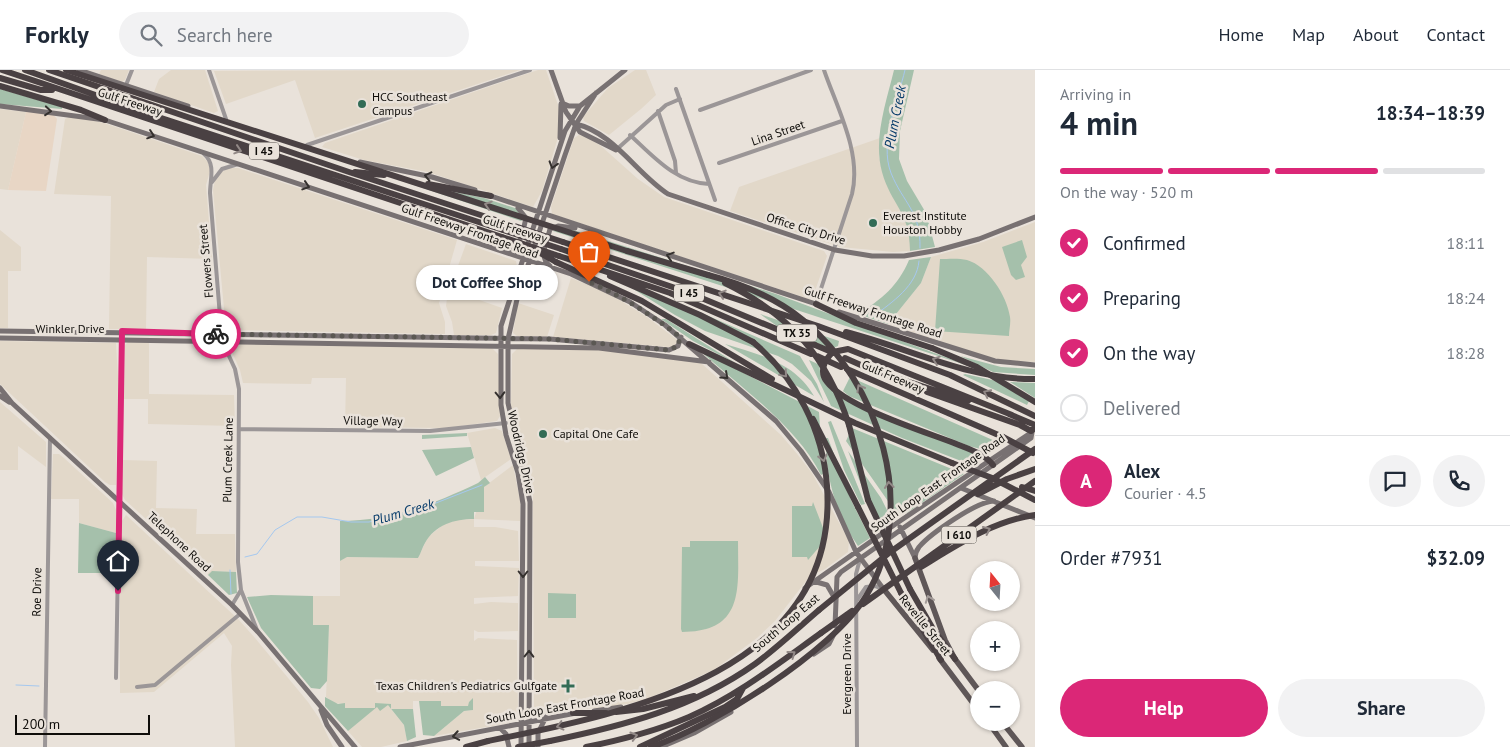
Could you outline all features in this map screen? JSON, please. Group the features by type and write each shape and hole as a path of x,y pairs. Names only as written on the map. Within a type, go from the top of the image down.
{"highway":[{"name":"Gulf Freeway","path":"2,70 502,234 528,246 670,293 1034,452"},
{"name":"Gulf Freeway","path":"25,70 502,234 558,256 687,292 872,370 1012,415 1034,428"},
{"name":"Gulf Freeway","path":"49,70 349,172 818,326 950,374 1033,415"},
{"name":"TX 35","path":"66,70 264,135 708,275 749,296 782,318 821,363 839,395 868,500 910,589 933,629 955,659"},
{"path":"0,78 41,90 59,90"},
{"path":"0,86 41,97 105,120"},
{"path":"349,172 366,171 491,196"},
{"path":"558,256 642,300 790,390"},
{"name":"TX 35","path":"586,264 646,293 700,315 753,342 788,379 834,457 901,593 941,660"},
{"path":"651,747 685,734 727,711 793,665 840,628 861,603 873,584 885,553 889,526 889,488 878,434 863,395 840,358 818,333 783,305 758,292 708,275"},
{"path":"816,304 847,320 932,348 977,367 1035,402"},
{"path":"818,326 890,344 973,372 1002,378 1035,379"},
{"path":"689,344 790,390 855,424 997,480 1035,490"},
{"path":"991,463 977,452 869,409 836,390 824,377 824,364 828,356 840,349 860,352 1012,415"},
{"path":"872,370 1034,428"},
{"path":"466,747 591,718 670,692 733,664 766,640 799,600 815,568 823,541 828,501 827,480 820,446 808,412"},
{"name":"South Loop East","path":"519,747 648,718 707,692 754,664 882,559 1034,452"},
{"path":"949,511 1000,482 1035,469"},
{"path":"997,480 1035,500"},
{"name":"South Loop East","path":"586,747 635,735 680,720 710,706 743,687 885,590 1035,481"},
{"path":"885,590 986,530 1010,520 1035,516"},
{"path":"640,747 725,707 737,699 743,687"},
{"path":"572,713 634,710 707,692"}],"main road":[{"name":"Gulf Freeway Frontage Road","path":"79,70 375,166 432,176 538,213 995,361 1035,365"},
{"path":"551,70 561,101 571,120"},
{"name":"Woodridge Drive","path":"519,747 521,722 523,504 518,473 500,405 500,339 503,318 559,145 571,120 580,106 625,70"},
{"name":"Woodridge Drive","path":"529,747 530,525 528,486 511,423 508,403 507,347 510,321 576,124 596,92"},
{"path":"561,101 572,107 580,106"},
{"path":"559,145 562,126 561,101"},
{"name":"Gulf Freeway Frontage Road","path":"0,106 105,120 555,269 600,286 630,302 680,337 776,421 801,451 829,492 856,552"},
{"name":"Office City Drive","path":"571,120 576,124 580,132 616,150 646,178 668,194 835,250 886,256 925,253 979,239 1035,217"},
{"path":"466,240 508,249 518,247 526,218 523,211 509,202"},
{"path":"555,269 544,262 543,255 550,229 558,226 588,229"},
{"name":"Winkler Drive","path":"0,331 122,331 569,340 669,350 678,346 680,337"},
{"path":"19,338 20,331"},
{"path":"68,331 68,339"},
{"path":"304,342 305,335"},
{"path":"363,343 364,336"},
{"path":"398,344 402,340 419,337"},
{"path":"431,344 432,337"},
{"path":"450,337 450,344"},
{"name":"Winkler Drive","path":"0,338 450,344 617,349 709,362"},
{"name":"Telephone Road","path":"0,388 12,403 120,500 232,605 258,632 320,708 355,747"},
{"name":"Telephone Road","path":"0,396 12,403"},
{"name":"South Loop East Frontage Road","path":"400,747 500,728 521,722 638,704 684,690 703,681 754,645 813,581 962,479 1031,438 1034,428"},
{"name":"South Loop East Frontage Road","path":"661,747 720,719 829,644 834,633 837,577 860,557 961,488 991,463"},
{"path":"962,479 961,488 1035,516"},
{"path":"915,558 920,546 952,522 978,506 994,502"},
{"name":"Reveille Street","path":"897,522 915,558 939,625 955,659 972,681"},
{"path":"522,526 530,525"},
{"name":"Reveille Street","path":"856,552 970,698"},
{"path":"813,581 827,585 835,599"},
{"name":"Telephone Road","path":"320,708 342,747"},
{"path":"538,747 538,733 546,718"},
{"path":"500,728 506,734 509,747"},
{"path":"995,731 1006,747"},
{"path":"1009,731 1022,747"},
{"path":"333,734 336,747"}],"street":[{"path":"126,85 132,70"},
{"path":"209,70 226,119"},
{"path":"306,145 530,70"},
{"path":"700,110 811,70"},
{"path":"816,304 852,194 855,175 852,154 824,70"},
{"path":"676,89 715,200"},
{"path":"616,150 658,111 680,99"},
{"path":"658,111 675,161 676,173"},
{"name":"Lina Street","path":"719,163 842,121"},
{"path":"630,136 665,168 688,180 709,184"},
{"name":"Flowers Street","path":"200,151 207,156 211,165 210,186 221,334"},
{"path":"210,186 218,172 227,166 238,164"},
{"path":"116,678 122,331"},
{"name":"Plum Creek Lane","path":"221,334 238,380 237,538 241,590 258,632"},
{"name":"Village Way","path":"239,429 423,432 505,424"},
{"name":"Roe Drive","path":"45,747 50,438"},
{"name":"Evergreen Drive","path":"858,747 856,574 860,557"},
{"path":"857,602 862,591 870,586 885,590"},
{"path":"232,605 241,590"},
{"path":"137,687 155,685 240,614"}],"shaded area":[{"path":"101,70 129,70 125,80 122,82 99,74"},
{"path":"171,70 205,70 218,111 214,113 154,92 159,79"},
{"name":"HCC Southeast Campus","path":"520,70 315,138 295,80 226,104 214,71"},
{"path":"538,70 546,70 559,108 559,134 542,191 533,207 428,172 364,160 322,147 325,143"},
{"path":"635,70 646,70 656,95 609,135 584,121 583,117 608,88"},
{"path":"0,109 26,112 8,190 0,189"},
{"path":"26,112 52,113 57,119 46,191 8,190"},
{"path":"71,116 104,123 202,156 208,162 210,171 206,185 212,259 147,257 146,329 109,329 111,196 54,194 65,119"},
{"path":"579,135 587,137 601,146 638,179 664,197 824,251 827,256 813,297 809,299 552,214 551,207 574,138"},
{"path":"880,138 879,157 888,187 905,216 910,232 910,251 893,252 840,247 730,211 739,187"},
{"path":"228,168 238,168 457,240 439,303 445,322 445,334 226,330 213,190 215,180 220,173"},
{"path":"1035,222 1035,362 1007,361 981,355 888,324 921,283 931,257 983,242"},
{"path":"0,230 21,247 21,271 8,271 8,328 0,328"},
{"path":"466,244 516,261 517,266 506,300 452,282"},
{"path":"571,278 610,294 647,317 680,342 680,348 553,337"},
{"path":"451,290 502,308 496,333 491,335 454,335 452,322 446,306 448,291"},
{"path":"518,303 554,315 547,337 517,336 513,333"},
{"path":"0,341 116,343 118,378 116,485 110,485 105,482 0,384"},
{"path":"128,342 149,342 149,394 234,395 235,426 148,424 148,399 124,399 125,345"},
{"path":"233,343 492,348 498,354 500,416 497,421 447,428 345,427 346,378 312,378 311,384 243,383 240,370 231,350"},
{"path":"517,349 586,349 628,352 701,363 781,435 812,473 849,541 848,552 825,569 810,576 775,621 757,638 714,670 649,698 628,704 544,714 536,712 534,708 533,493 511,405 512,354"},
{"path":"0,402 46,442 46,467 18,446 18,470 0,470"},
{"path":"495,428 502,431 511,459 481,480 467,433"},
{"path":"53,454 59,454 64,458 113,503 116,510 116,533 79,523 79,499 51,499"},
{"path":"123,460 157,461 156,508 197,509 196,534 235,534 236,572 213,571 208,575 125,500 122,494"},
{"path":"513,465 520,500 520,521 474,519 484,487"},
{"path":"126,515 239,620 308,702 319,718 333,747 235,747 231,665 232,646 224,633 154,692 120,693 120,524"},
{"path":"474,519 474,527 495,527 518,531 519,561 475,561 475,566 519,568 518,596 474,598 474,604 491,602 518,603 518,631 478,632 474,630 474,641 478,638 517,640 518,719 509,723 434,736 464,711 473,710 473,699 469,702 469,706 440,706 440,701 413,701 413,709 391,709 404,725 407,741 381,747 362,747 348,731 375,708 345,708 342,704 335,703 326,697 329,626 313,625 313,596 340,596 340,561 346,557 418,558 428,537 443,525 454,520"}],"green space":[{"path":"894,70 914,70 900,131 899,159 907,181 926,213 935,247 910,251 907,226 890,193 882,172 880,159 880,134 884,108"},
{"path":"0,89 62,107 62,109 0,104"},
{"path":"405,182 484,198 518,209 524,218 521,221"},
{"path":"567,228 776,294 972,367 553,231 555,229"},
{"path":"1022,240 1027,257 1021,265 1025,277 1016,280 1011,275 1002,247"},
{"path":"931,257 921,283 888,324 858,314 875,303 894,285 909,260"},
{"path":"940,259 967,260 975,263 989,275 1001,291 1008,309 1010,319 1009,336 935,331"},
{"path":"630,287 688,307 800,356 817,384 824,402 811,381 792,364 778,356 705,331"},
{"path":"760,314 839,341 838,346 831,349 777,326"},
{"path":"661,319 666,319 737,364 693,341"},
{"path":"725,344 775,361 797,375 814,396"},
{"path":"699,350 819,412 823,474 821,475 811,457 782,423"},
{"path":"960,356 1001,367 1035,369 1035,375 993,372"},
{"path":"809,360 820,365 822,380 840,396 977,455 977,464 974,466 902,438 831,406"},
{"path":"963,375 997,381 1029,401 1027,405"},
{"path":"850,377 995,441 993,452 969,446 849,396 843,391"},
{"path":"1010,382 1035,383 1035,398"},
{"path":"831,421 865,504 861,505 844,470 828,422"},
{"path":"852,428 964,474 907,513 897,514 846,441"},
{"path":"467,433 467,436 422,439 422,435"},
{"path":"826,438 828,438 851,500 870,538 858,546 850,534 833,495 827,467"},
{"path":"471,447 474,458 436,476 422,450"},
{"path":"848,451 881,498 893,522 883,529 860,482"},
{"path":"485,477 490,483 484,487 484,512 474,512 474,519 459,520 440,527 429,537 418,558 347,557 340,561 340,521 376,518 411,510 461,491 478,483"},
{"path":"813,502 827,538 808,560 807,557 792,557 792,506 812,506"},
{"path":"79,523 116,533 115,573 78,573"},
{"path":"690,541 738,541 737,590 734,604 727,616 717,624 702,630 682,632 682,547 690,547"},
{"path":"212,571 236,572 237,593 229,595 208,575"},
{"path":"548,593 576,594 576,618 548,618"},
{"path":"271,595 313,596 313,625 329,625 327,681 320,689 311,688 261,628 247,597"},
{"path":"325,697 338,704 345,703 345,708 375,708 375,703 391,704 391,709 388,705 380,711 377,707 348,731 325,706"},
{"path":"473,698 473,710 464,711 434,736 423,735 419,701 441,701 441,706 468,706"},
{"path":"391,709 413,709 416,737 407,741 404,725"}],"waterway":[{"name":"Plum Creek","path":"905,70 888,135 888,161 891,173 918,225 920,248"},
{"name":"Plum Creek","path":"874,316 909,286 914,278 919,261"},
{"name":"Plum Creek","path":"245,557 257,554 275,530 297,517 322,517 351,522 369,522 418,510 482,485"},
{"name":"Plum Creek","path":"230,570 231,594"},
{"name":"Plum Creek","path":"16,685 39,686"}],"way so far":[{"path":"216,334 550,339 669,350 675,349 678,346 680,337 665,325 630,302 589,282"}],"place":[{"name":"HCC Southeast Campus","path":"362,104"},
{"name":"Everest Institute Houston Hobby","path":"873,223"},
{"name":"Dot Coffee Shop","path":"589,282"},
{"name":"Capital One Cafe","path":"543,434"},
{"name":"Texas Children's Pediatrics Gulfgate","path":"568,686"}],"route":[{"path":"118,591 122,331 216,334"}]}
